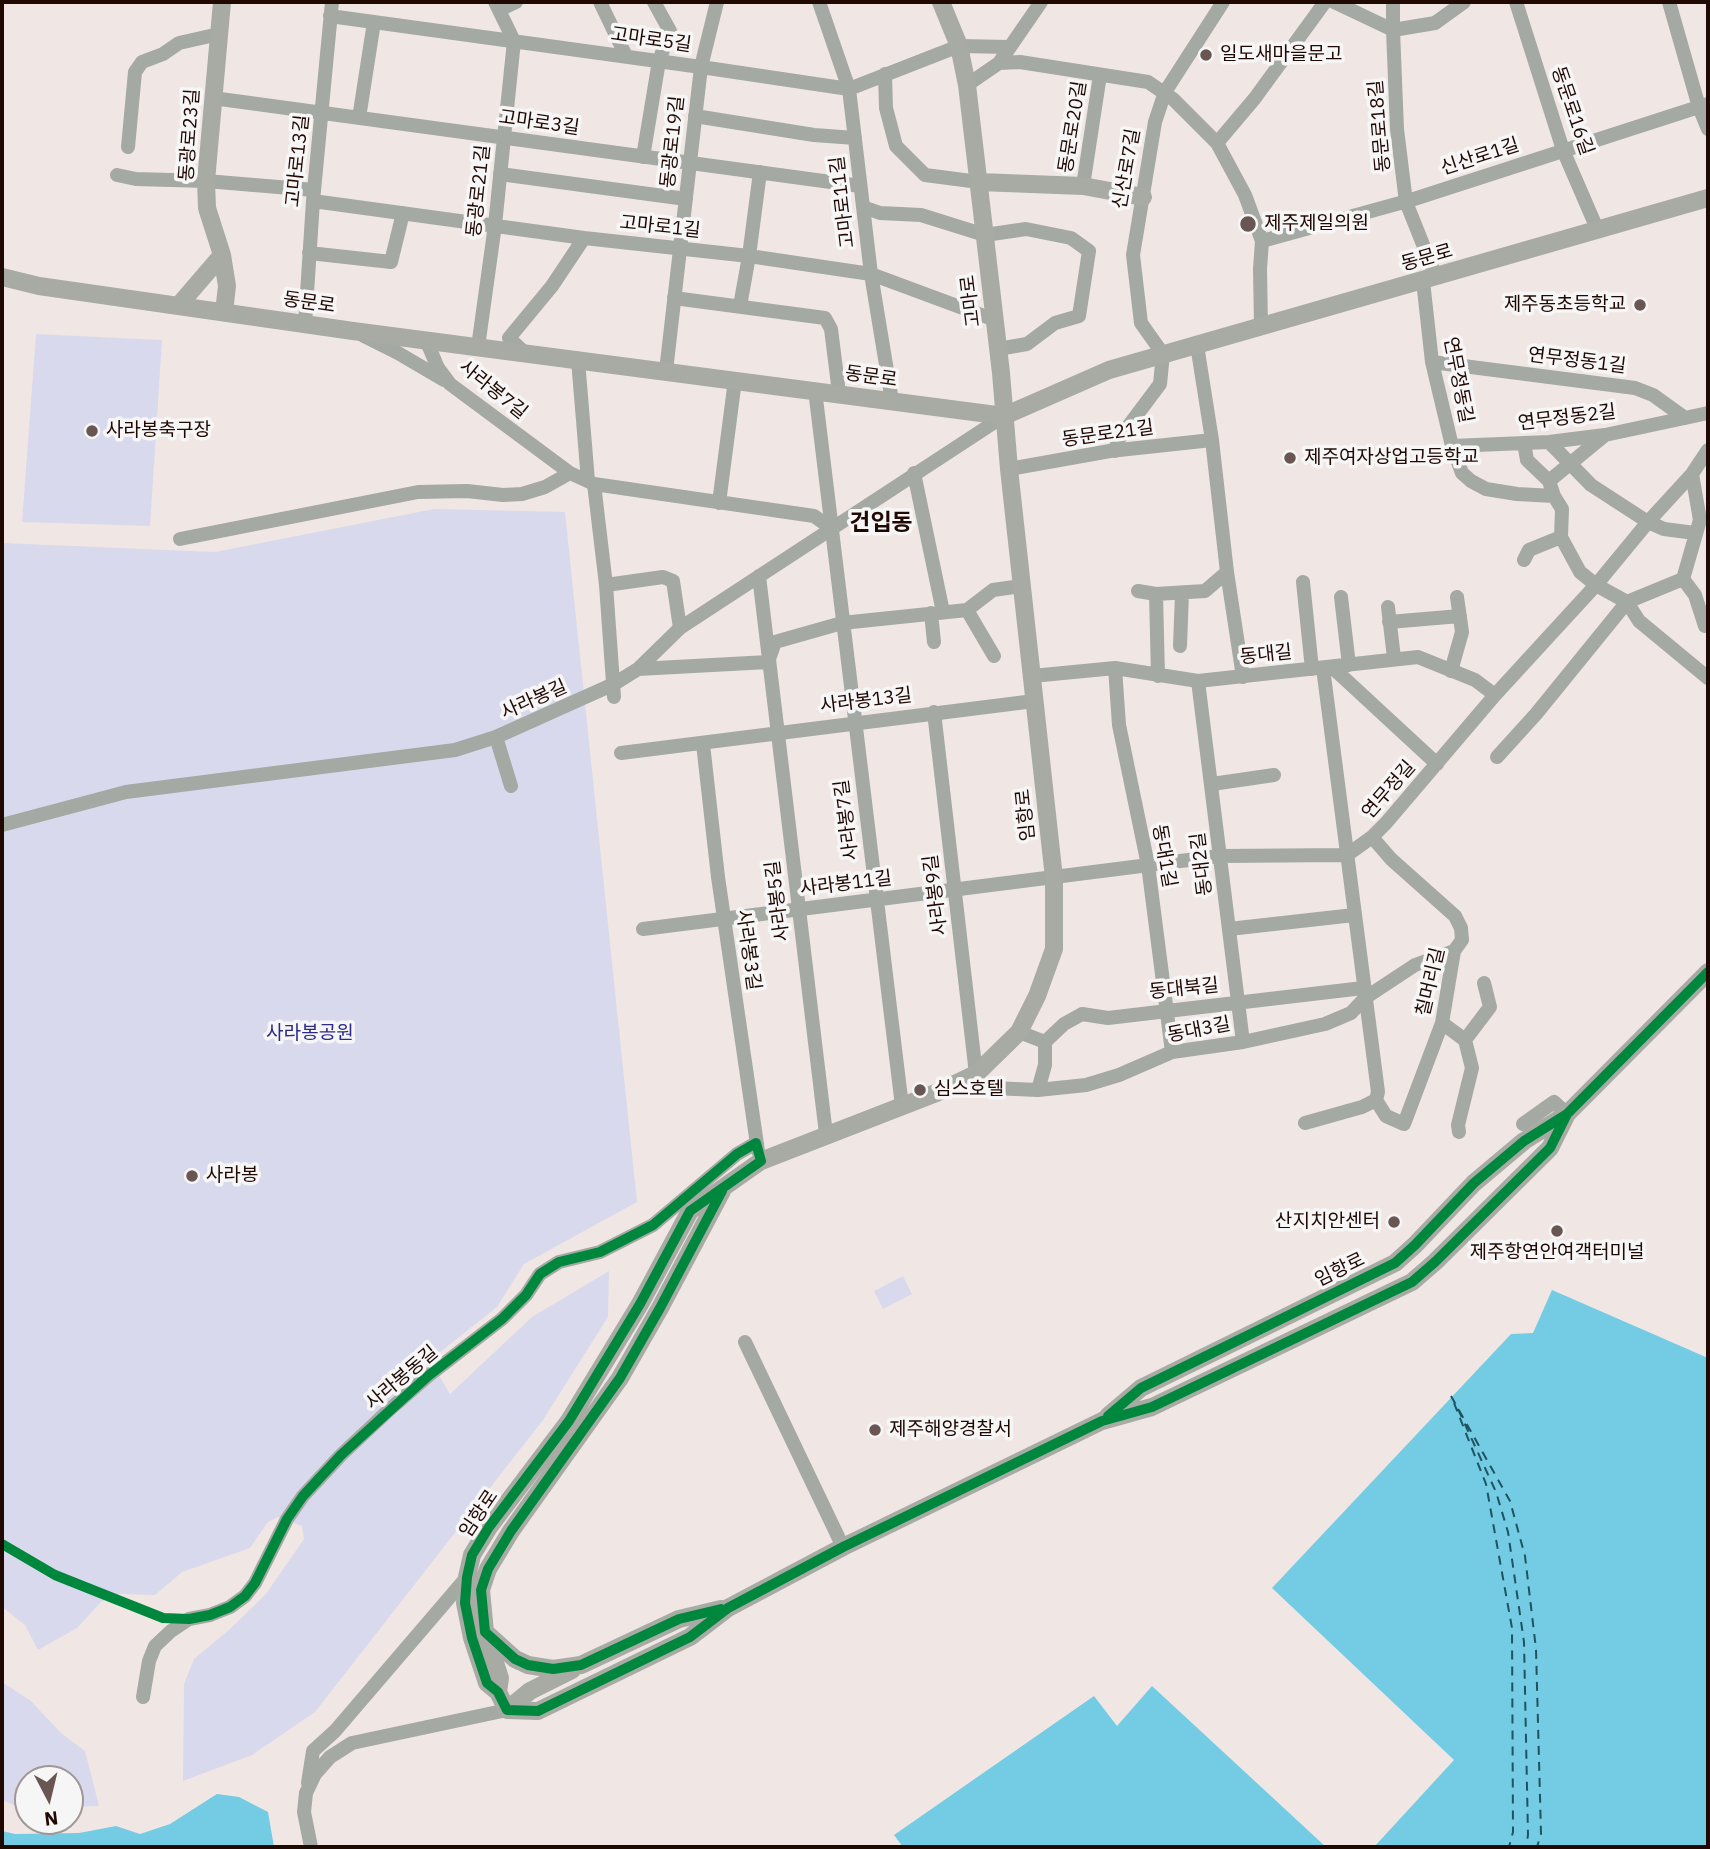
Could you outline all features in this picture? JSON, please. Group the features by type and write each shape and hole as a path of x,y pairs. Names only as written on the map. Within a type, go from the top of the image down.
{"main road":[{"name":"동광로23길","path":"222,2 206,181 207,208 222,255 227,286 223,312"},
{"name":"고마로","path":"941,2 959,46 968,85 1004,416"},
{"path":"979,182 1083,186 1143,197"},
{"name":"동문로","path":"2,277 39,286 353,331 1004,416 1098,374 1708,198"},
{"path":"179,305 222,255"},
{"name":"임항로","path":"507,1710 498,1692 487,1683 472,1638 465,1603 472,1555 489,1527 569,1421 640,1304 690,1211 761,1161 936,1093 976,1074 1019,1032 1037,996 1054,949 1054,878 1004,416"},
{"name":"임항로","path":"1102,1421 1141,1388 1395,1263 1474,1183 1524,1141 1567,1114 1708,972"},
{"name":"임항로","path":"507,1710 538,1711 690,1637 728,1608 843,1547 1102,1421 1152,1407 1412,1282 1549,1147 1567,1114"},
{"name":"임항로","path":"498,1692 500,1678 485,1632 481,1590 488,1569 511,1531 620,1378 724,1188"},
{"name":"임항로","path":"507,1710 530,1691 679,1619 728,1608"},
{"name":"임항로","path":"485,1632 515,1659 528,1665 552,1669 581,1665"}],"street":[{"path":"514,41 497,6 516,2"},
{"path":"600,2 626,56"},
{"path":"643,157 659,61 670,31 654,2"},
{"name":"동광로19길","path":"666,371 701,67 718,2"},
{"name":"고마로11길","path":"819,2 849,89 871,274 892,401"},
{"path":"968,85 999,63 1041,2"},
{"name":"신산로7길","path":"1163,354 1141,323 1133,255 1155,122 1165,92 1223,2"},
{"path":"1217,143 1255,98 1325,2"},
{"path":"1334,2 1392,30 1436,23 1464,2"},
{"name":"동문로18길","path":"1393,2 1397,129 1406,202 1429,279"},
{"name":"동문로16길","path":"1516,2 1563,150 1598,230"},
{"path":"1669,2 1704,106 1708,129"},
{"name":"고마로5길","path":"331,9 374,22 849,89"},
{"name":"고마로13길","path":"305,324 331,9"},
{"path":"359,118 374,22"},
{"path":"128,147 135,72 142,62 163,54 179,43 219,34"},
{"name":"동광로21길","path":"478,347 495,225 514,41"},
{"path":"849,89 959,46 1010,47"},
{"name":"동문로20길","path":"999,63 1020,62 1148,82 1165,92 1217,143 1245,195 1262,241 1261,327"},
{"path":"885,74 886,108 896,146 925,175 979,182"},
{"name":"동문로20길","path":"1083,186 1100,75"},
{"name":"고마로3길","path":"213,98 860,186"},
{"name":"신산로1길","path":"1262,241 1406,202 1704,106"},
{"path":"695,116 814,135 855,138"},
{"path":"740,306 760,172"},
{"path":"500,174 686,200"},
{"name":"고마로1길","path":"117,175 136,179 206,181 314,196 403,213 871,274 995,320"},
{"path":"863,207 880,213 921,215 985,235 1026,229 1071,238 1089,251 1079,316 1055,323 1027,344 998,349"},
{"path":"309,253 391,262 403,213"},
{"path":"525,353 509,338 552,286 584,238"},
{"name":"연무정동길","path":"1429,279 1433,362 1452,446 1462,473 1486,489 1554,496"},
{"path":"2,286 39,286"},
{"path":"674,298 825,318 831,329 839,393"},
{"path":"353,331 398,353 450,384"},
{"name":"사라봉7길","path":"426,341 438,368 450,384 570,472 591,482 814,516 831,528"},
{"path":"1197,345 1243,677"},
{"path":"1115,451 1118,440 1160,384 1163,354"},
{"path":"578,360 591,482 606,585 614,690"},
{"name":"연무정동1길","path":"1433,362 1635,388 1653,395 1685,418"},
{"path":"719,503 735,380"},
{"name":"사라봉7길","path":"815,390 901,1106"},
{"path":"1685,418 1708,413"},
{"name":"사라봉길","path":"2,825 126,792 455,750 496,737 614,690 680,628 1004,416"},
{"name":"연무정동2길","path":"1452,446 1549,442 1605,435 1685,418"},
{"path":"1549,481 1605,435"},
{"name":"동문로21길","path":"1009,469 1115,451 1212,440"},
{"path":"1549,442 1591,485 1648,522 1664,529 1701,526"},
{"path":"1524,443 1527,460 1549,481 1562,509 1561,537 1580,572 1596,585 1628,602 1639,621 1705,669"},
{"name":"연무정길","path":"1347,855 1372,837 1495,695 1596,585 1708,454"},
{"path":"180,538 418,492 522,494 545,486 570,472"},
{"path":"914,473 937,613 934,642"},
{"path":"1497,757 1536,715 1628,602 1683,579 1701,526 1692,474"},
{"path":"1524,560 1529,550 1561,537"},
{"path":"1138,591 1156,594 1205,591 1227,572"},
{"name":"사라봉5길","path":"759,576 826,1134"},
{"path":"606,585 663,577 673,581 680,628"},
{"path":"1683,579 1695,595 1705,626"},
{"path":"1303,582 1323,668 1378,1092 1376,1100 1362,1107 1305,1123"},
{"path":"638,668 768,662 775,642 842,623 967,610 993,590 1021,586"},
{"path":"1180,646 1182,593"},
{"path":"1156,594 1158,676"},
{"path":"1341,597 1349,665"},
{"path":"1451,671 1462,632 1457,597"},
{"path":"967,610 994,656"},
{"path":"1394,658 1388,615 1460,616"},
{"name":"동대길","path":"1032,676 1115,668 1198,681 1418,657 1475,680 1495,695"},
{"name":"동대1길","path":"1115,668 1119,725 1148,865 1172,1052"},
{"path":"1323,668 1437,764"},
{"name":"동대2길","path":"1198,681 1243,1042"},
{"name":"사라봉13길","path":"621,752 703,744 777,732 1034,701"},
{"name":"사라봉9길","path":"934,712 976,1074"},
{"path":"496,737 511,786"},
{"name":"사라봉3길","path":"703,744 724,919 756,1143 761,1161"},
{"path":"1212,784 1274,775"},
{"name":"칠머리길","path":"1372,837 1391,859 1455,916 1461,928 1462,940 1454,951 1442,1023 1404,1124 1386,1115 1376,1100"},
{"path":"1054,878 1220,856 1347,855"},
{"name":"사라봉11길","path":"643,929 1054,878"},
{"path":"1229,929 1354,915"},
{"name":"동대3길","path":"992,1088 1038,1090 1086,1085 1119,1075 1172,1052 1243,1042 1325,1024 1351,1013 1364,993 1415,965 1454,951"},
{"path":"1465,1040 1490,1007 1483,983"},
{"name":"동대북길","path":"1045,1042 1064,1024 1082,1014 1108,1018 1167,1009 1364,993"},
{"path":"1442,1023 1465,1040 1472,1068 1458,1125 1459,1132"},
{"path":"1019,1032 1045,1042 1045,1065 1038,1090"},
{"path":"1523,1124 1554,1102 1567,1114"},
{"name":"사라봉동길","path":"143,1697 149,1661 155,1646 188,1619 220,1611 245,1596 255,1583 287,1519 318,1479 428,1376 502,1320 526,1295 540,1274 559,1262 600,1252 653,1225 737,1154 756,1143"},
{"path":"662,1235 667,1214"},
{"path":"745,1342 843,1547"},
{"path":"311,1847 304,1812 313,1751 335,1731 467,1577"},
{"path":"306,1793 315,1774 330,1757 352,1743 507,1710"}],"green space":[{"name":"사라봉축구장","path":"36,334 162,340 150,526 22,522"},
{"name":"사라봉공원","path":"434,509 565,512 637,1202 524,1264 497,1307 430,1360 450,1394 532,1317 609,1271 608,1317 543,1420 315,1712 252,1755 183,1781 184,1684 194,1659 266,1594 304,1539 302,1526 278,1517 268,1522 250,1548 182,1572 155,1595 120,1594 101,1602 77,1628 38,1650 25,1625 2,1607 2,543 215,552"},
{"path":"903,1276 912,1294 883,1309 874,1291"},
{"path":"2,1682 31,1701 61,1733 85,1751 99,1806 84,1807 84,1765 14,1765 14,1805 2,1800"}],"water":[{"path":"1552,1290 1708,1358 1708,1847 1374,1847 1454,1760 1272,1588 1511,1334 1533,1333"},
{"path":"1152,1686 1326,1847 903,1847 894,1835 1094,1696 1117,1726"},
{"path":"217,1794 239,1797 268,1812 274,1847 2,1847 2,1831 14,1835 84,1835 84,1832 116,1826 140,1834 170,1824"}],"ferry route":[{"path":"1451,1396 1510,1501 1525,1556 1536,1649 1541,1834 1537,1847"},
{"path":"1454,1403 1486,1484 1512,1628 1513,1832 1509,1847"},
{"path":"1458,1409 1496,1492 1508,1532 1524,1642 1528,1835 1526,1847"}],"cycle path":[{"path":"1108,1416 1141,1388 1395,1263 1474,1183 1524,1141 1567,1114 1708,972"},
{"path":"2,1544 55,1575 163,1618 189,1619 230,1607 245,1596 255,1583 287,1519 303,1496 341,1455 428,1376 502,1319 526,1295 540,1274 559,1262 600,1252 653,1225 737,1154 756,1143 761,1161 690,1211 640,1304 569,1421 489,1527 472,1555 465,1603 472,1638 487,1683 498,1692 507,1710 538,1711 690,1637 728,1608 843,1547 1102,1421 1152,1407 1412,1282 1550,1148 1567,1114"},
{"path":"721,1609 679,1619 581,1665 553,1669 528,1665 515,1659 485,1632 481,1590 488,1569 511,1531 620,1378 722,1191"}],"place":[{"name":"일도새마을문고","path":"1206,55"},
{"name":"제주제일의원","path":"1248,224"},
{"name":"제주동초등학교","path":"1640,305"},
{"name":"사라봉축구장","path":"92,431"},
{"name":"제주여자상업고등학교","path":"1290,458"},
{"name":"심스호텔","path":"920,1090"},
{"name":"사라봉","path":"192,1176"},
{"name":"산지치안센터","path":"1394,1222"},
{"name":"제주항연안여객터미널","path":"1557,1231"},
{"name":"제주해양경찰서","path":"875,1430"}],"district":[{"name":"건입동","path":"881,523"}]}
